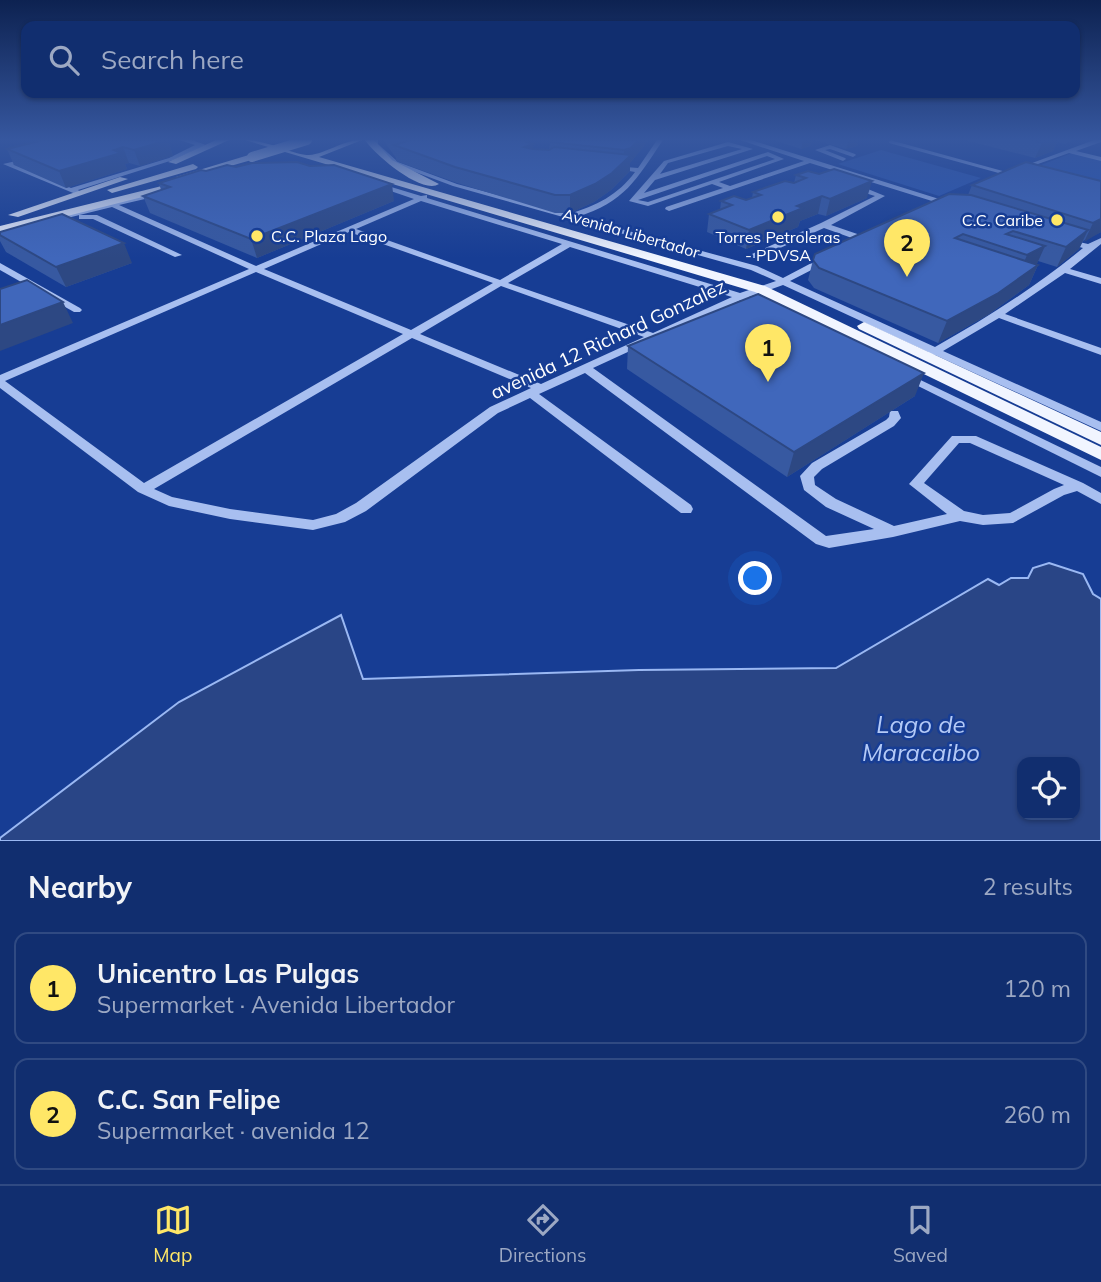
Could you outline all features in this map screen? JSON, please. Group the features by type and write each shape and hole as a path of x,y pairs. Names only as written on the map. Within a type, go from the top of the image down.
{"main road":[{"path":"0,222 74,191 115,179"},
{"path":"0,222 149,179"},
{"path":"0,234 40,219 176,179"},
{"path":"40,219 211,179"},
{"name":"Avenida Libertador","path":"390,179 757,296 1101,454"},
{"path":"413,179 432,193"},
{"name":"Avenida Libertador","path":"432,193 563,219 779,282 931,353 1101,439"}],"street":[{"path":"44,179 74,191"},
{"path":"351,179 432,193 570,243 742,296 757,296 834,255"},
{"path":"437,179 563,219 611,202 623,193 633,179"},
{"path":"634,199 651,179"},
{"path":"634,199 693,179"},
{"path":"634,199 635,203 648,204 720,179"},
{"path":"669,209 756,179"},
{"path":"869,179 946,203 957,203"},
{"path":"991,182 997,179"},
{"path":"712,182 730,188"},
{"path":"0,234 190,186"},
{"path":"755,256 881,197 851,186"},
{"path":"432,193 254,268 0,381 143,489 415,335 570,243"},
{"path":"932,209 946,203"},
{"path":"113,205 536,390 686,509"},
{"path":"0,234 94,217 178,255"},
{"path":"824,225 866,240"},
{"path":"347,229 654,337"},
{"path":"855,245 877,235"},
{"path":"1049,235 1088,247"},
{"path":"931,353 999,315 1101,240"},
{"path":"0,266 77,310"},
{"path":"1063,270 1101,281"},
{"name":"avenida 12 Richard Gonzalez","path":"143,489 169,502 230,514 313,525 340,518 361,507 494,410 742,296"},
{"path":"999,315 1101,352"},
{"path":"931,353 1101,427"},
{"path":"888,367 1101,472"},
{"path":"587,369 821,540 837,542 960,516 984,520 1013,519 1059,492 1077,486"},
{"path":"893,532 831,503 809,487 807,476 817,466 890,423 895,418 894,414"},
{"path":"960,516 916,484 956,439 972,439 1101,499"}],"shaded area":[{"path":"886,179 978,179 939,196"},
{"path":"1050,179 1101,179 1101,193"}],"water":[{"name":"Lago de Maracaibo","path":"1049,563 1083,574 1093,594 1101,599 1101,841 0,841 0,838 179,702 341,615 363,679 639,670 836,668 988,579 999,585 1011,578 1028,578 1033,568"}],"building":[{"name":"C.C. Plaza Lago","path":"171,179 377,179 392,184 251,239 143,196 170,187 159,183"},
{"path":"499,179 602,179 570,195 555,195"},
{"path":"803,179 872,181 830,199 822,196 797,206 803,208 749,230 709,214 732,205 721,201 734,196 746,200 761,195 753,192 785,181 794,183"},
{"path":"986,179 1101,181 1101,219 1093,223 972,185"},
{"path":"949,194 971,195 1088,230 1066,247 1013,231 1006,234 1045,246 1027,255 963,234 955,238 1038,265 997,294 947,321 819,268 813,260 815,254"},
{"path":"62,214 124,243 56,267 0,235 0,232"},
{"path":"27,280 63,302 0,325 0,289"},
{"path":"758,294 924,373 794,452 628,346"}],"place":[{"name":"Torres Petroleras - PDVSA","path":"778,217"},
{"name":"C.C. Caribe","path":"1057,220"},
{"name":"C.C. Plaza Lago","path":"257,236"},
{"name":"C.C. San Felipe","path":"907,277"},
{"name":"Unicentro Las Pulgas","path":"768,382"}]}
